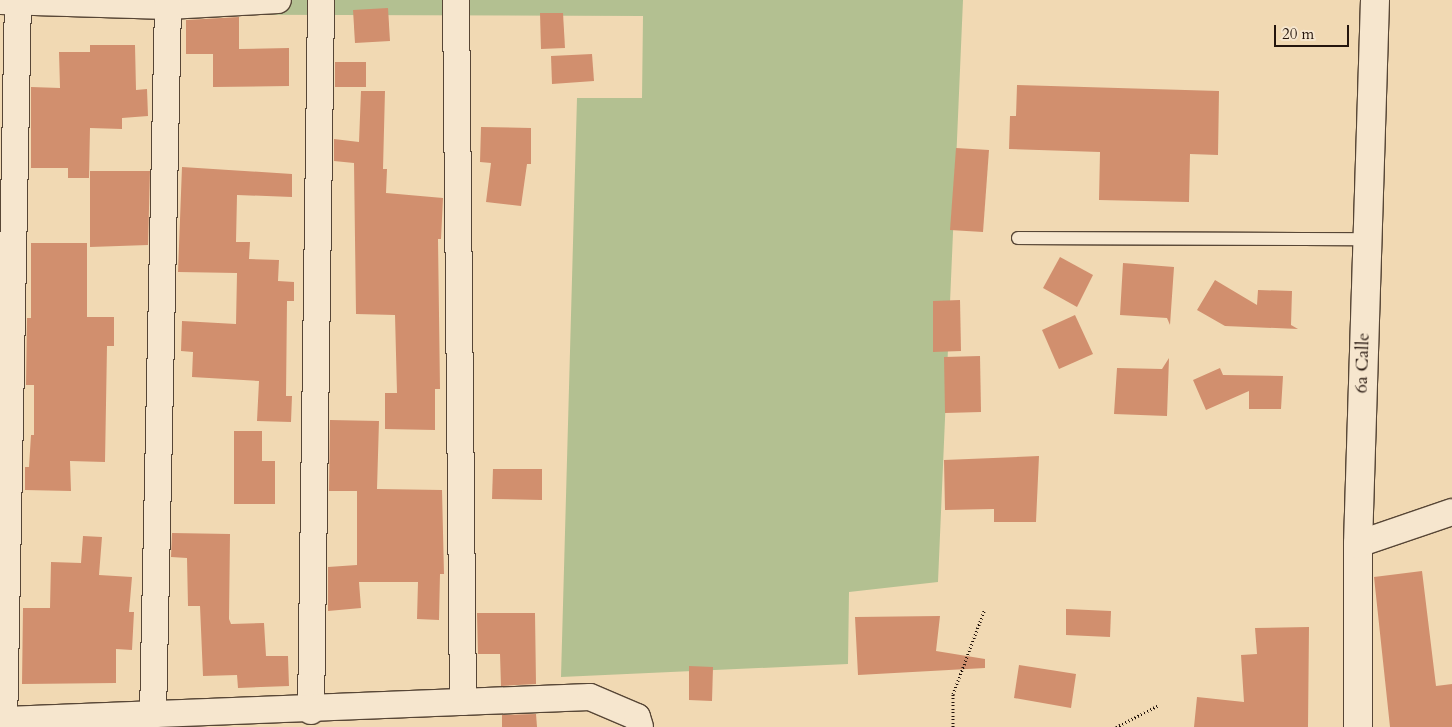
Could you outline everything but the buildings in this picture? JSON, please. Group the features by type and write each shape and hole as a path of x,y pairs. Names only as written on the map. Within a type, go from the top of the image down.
{"main road":[{"name":"6a Calle","path":"1358,727 1358,544 1375,0"}],"street":[{"path":"278,0 168,6 9,1 5,724 153,715 311,711 462,702 590,698 637,717 640,727"},
{"path":"311,711 321,0"},
{"path":"456,0 462,702"},
{"path":"153,715 168,6"},
{"path":"1358,544 1452,512"}],"lane":[{"path":"1018,238 1367,239"}],"path":[{"path":"954,727 953,694 984,611"},
{"path":"1116,727 1159,705"}],"green space":[{"path":"0,0 963,0 938,582 849,592 848,664 561,677 577,98 642,98 643,16 0,14"}]}
